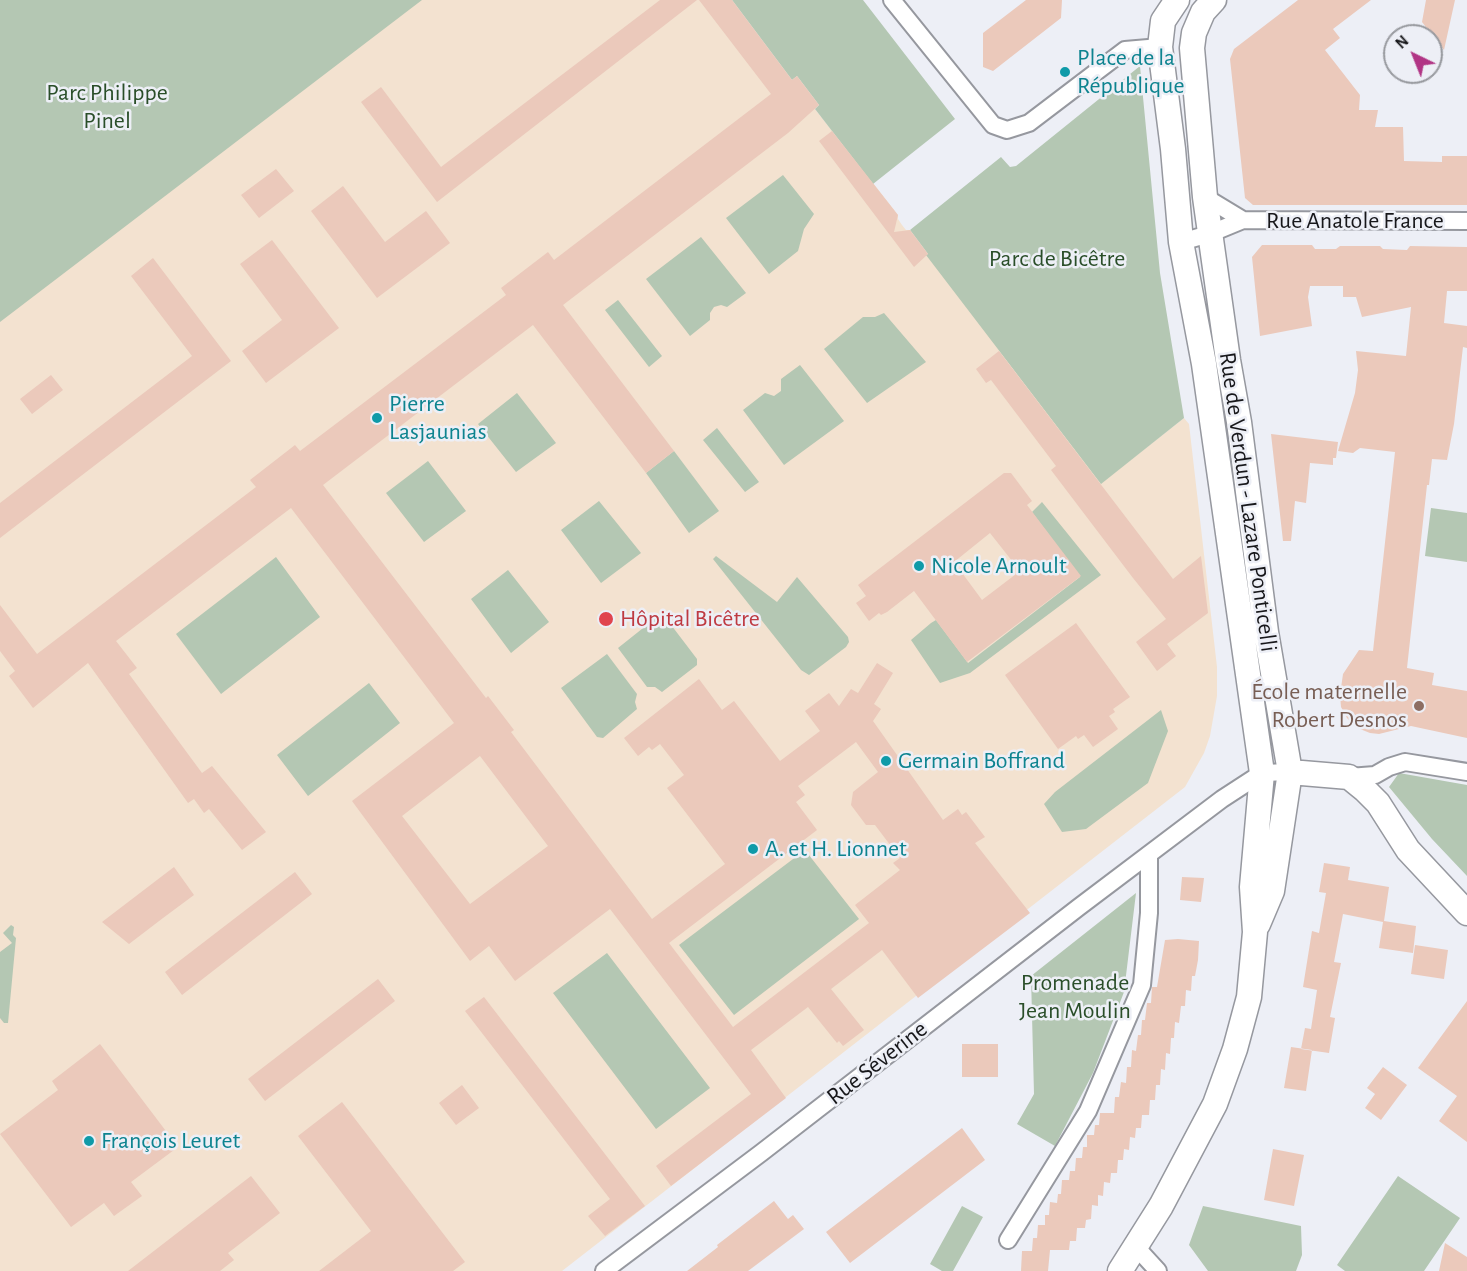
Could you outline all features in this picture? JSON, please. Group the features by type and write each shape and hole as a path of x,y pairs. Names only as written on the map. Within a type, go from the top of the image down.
{"main road":[{"name":"Rue de Verdun - Lazare Ponticelli","path":"1177,0 1162,21 1160,47 1175,166 1181,242 1204,364 1262,773 1252,886 1255,932"},
{"name":"Rue de Verdun - Lazare Ponticelli","path":"1214,0 1203,12 1198,22 1192,48 1205,197 1239,422 1266,632 1290,772 1272,891 1255,932"},
{"path":"1290,772 1349,777 1378,803 1408,850 1467,913"},
{"path":"1122,1270 1212,1112 1225,1078 1249,997 1255,932"}],"street":[{"path":"892,0 993,125 1007,130 1029,123 1125,50 1160,47"},
{"name":"Rue Anatole France","path":"1205,197 1243,220"},
{"name":"Rue Anatole France","path":"1181,242 1209,234 1243,220 1467,221"},
{"path":"1349,777 1375,775 1405,762 1467,772"},
{"path":"1262,773 1290,772"},
{"name":"Rue Séverine","path":"604,1271 762,1153 1149,854 1222,799 1262,773"},
{"path":"1008,1240 1088,1111 1142,986 1149,913 1149,854"},
{"path":"1136,1247 1158,1271"}],"shaded area":[{"name":"Hôpital Bicêtre","path":"0,0 732,0 792,80 797,76 819,105 815,109 898,215 902,225 906,230 910,230 1101,483 1184,418 1189,424 1217,667 1217,696 1210,736 1204,753 1185,787 562,1271 0,1271"}],"green space":[{"name":"Parc Philippe Pinel","path":"0,0 422,0 0,322"},
{"path":"732,0 863,0 955,119 873,184 815,109 819,105 797,76 792,80"},
{"name":"Parc de Bicêtre","path":"1140,66 1160,273 1184,418 1101,484 926,255 928,254 910,230 1001,157 1010,167 1016,166"},
{"path":"783,175 814,214 804,229 798,251 769,274 726,218"},
{"path":"701,237 746,293 727,307 721,305 714,307 710,313 710,320 690,336 646,279"},
{"path":"618,300 662,356 649,367 605,310"},
{"path":"884,313 926,362 867,403 824,349 863,317 875,317"},
{"path":"800,365 844,421 784,465 743,410 765,393 774,396 781,391 781,379"},
{"path":"517,393 556,443 516,472 478,424"},
{"path":"717,428 759,482 745,492 703,440"},
{"path":"674,451 719,511 689,533 646,473"},
{"path":"428,461 466,511 424,542 386,493"},
{"path":"599,501 641,553 601,583 561,530"},
{"path":"1042,502 1101,575 970,673 940,683 911,640 931,623 936,620 968,663 1080,577 1032,512"},
{"path":"1431,508 1467,513 1467,562 1425,556"},
{"path":"716,556 777,602 797,577 848,637 849,642 846,647 809,675 801,670 713,559"},
{"path":"276,557 320,617 221,694 176,634"},
{"path":"508,570 549,622 511,653 471,599"},
{"path":"662,613 697,659 697,665 662,692 655,687 647,687 618,648"},
{"path":"607,654 637,694 635,702 637,709 603,738 597,737 561,688"},
{"path":"369,683 400,723 308,796 277,755"},
{"path":"1161,710 1168,731 1148,783 1086,829 1062,832 1044,804 1055,792"},
{"path":"1399,773 1467,785 1467,876 1432,839 1389,787"},
{"path":"805,850 859,919 734,1015 679,945"},
{"name":"Promenade Jean Moulin","path":"1136,893 1124,992 1093,1073 1055,1146 1017,1124 1034,1094 1031,976"},
{"path":"11,925 14,927 13,935 16,938 8,1023 4,1023 0,1018 0,952 12,943 3,933"},
{"path":"607,953 710,1088 656,1129 553,993"},
{"path":"1398,1176 1460,1218 1424,1271 1345,1271 1337,1265"},
{"path":"962,1206 983,1217 953,1271 942,1271 930,1264"},
{"path":"1203,1206 1301,1226 1302,1255 1296,1271 1208,1271 1189,1245"}],"building":[{"path":"660,0 697,0 437,202 361,102 381,87 441,167"},
{"path":"699,0 732,0 792,80 797,76 819,105 788,133 563,305 674,451 646,473 533,325 323,485 486,698 488,696 514,730 511,732 652,919 725,864 667,788 684,775 660,744 652,750 649,747 638,756 624,738 699,679 722,710 734,701 780,761 820,731 805,711 829,693 839,706 851,689 858,693 877,663 893,673 874,704 881,709 873,721 943,820 958,809 962,815 966,812 985,837 975,843 1030,913 918,998 882,950 831,989 864,1030 843,1046 839,1041 837,1043 808,1007 751,1050 786,1098 671,1186 656,1166 751,1094 610,909 515,981 489,946 470,961 352,801 454,723 291,508 116,641 137,668 129,674 202,773 212,766 266,832 242,850 209,809 204,813 194,799 188,803 88,663 33,708 9,676 15,671 0,651 0,605 37,654 256,487 250,480 295,445 300,451 506,295 501,288 548,252 554,260 771,94","holes":["856,742 878,772 853,792 851,805 866,825 875,825 900,858 893,863 900,870 855,905 869,923 733,1027 669,943 817,830 796,802 805,795 798,786","480,756 548,846 470,904 402,816"]},
{"path":"1026,0 1062,0 1061,18 993,71 983,67 983,33"},
{"path":"1298,0 1371,0 1333,29 1340,38 1325,50 1360,95 1359,110 1378,110 1375,127 1403,127 1404,161 1442,162 1442,156 1467,156 1467,205 1253,205 1245,198 1230,59 1234,49"},
{"path":"1426,0 1455,0 1444,50 1443,24 1424,24"},
{"path":"832,131 898,215 894,232 910,230 928,254 914,267 819,141"},
{"path":"276,169 294,191 259,218 241,195"},
{"path":"343,186 385,242 426,211 450,243 377,298 311,211"},
{"path":"272,240 339,328 266,383 242,351 282,320 240,264"},
{"path":"1262,245 1312,245 1315,249 1336,249 1340,246 1380,246 1383,249 1407,250 1410,246 1467,247 1467,291 1447,291 1444,323 1467,326 1467,348 1463,347 1454,424 1447,460 1432,459 1429,485 1427,485 1407,668 1434,673 1432,685 1467,691 1467,738 1411,726 1379,734 1370,733 1355,727 1341,707 1343,674 1359,650 1373,651 1395,452 1360,448 1353,453 1338,451 1355,393 1358,370 1356,351 1406,356 1411,307 1362,317 1356,297 1343,297 1343,286 1310,286 1308,297 1312,326 1260,336 1252,257"},
{"path":"153,258 231,361 0,538 0,503 192,356 131,276"},
{"path":"999,351 1173,579 1201,556 1208,613 1167,644 1176,656 1157,671 1136,642 1166,619 1051,470 1056,466 991,380 986,383 976,369"},
{"path":"51,375 63,390 32,414 20,399"},
{"path":"1271,434 1338,442 1333,465 1310,463 1306,503 1295,501 1291,541 1283,541"},
{"name":"Nicole Arnoult","path":"1004,473 1011,473 1032,501 1027,505 1081,576 967,662 914,591 887,612 881,615 879,613 869,621 856,603 866,596 858,585","holes":["990,533 1020,571 982,600 954,562"]},
{"path":"1076,623 1130,697 1113,709 1115,712 1109,716 1118,729 1093,747 1084,735 1078,739 1076,736 1058,749 1005,675"},
{"path":"1324,863 1350,867 1348,880 1389,887 1384,921 1416,926 1413,953 1379,948 1383,922 1343,914 1334,962 1341,963 1330,1017 1335,1018 1329,1053 1301,1049 1305,1028 1311,1029 1317,990 1303,987 1312,931 1319,933 1326,893 1319,892"},
{"path":"174,867 194,895 129,944 102,922"},
{"path":"295,872 312,894 182,995 165,972"},
{"path":"1182,877 1204,878 1201,902 1180,900"},
{"path":"1165,940 1199,941 1198,960 1195,976 1192,976 1191,991 1186,990 1185,1006 1181,1006 1179,1023 1175,1022 1170,1054 1166,1053 1165,1070 1161,1069 1160,1085 1156,1085 1155,1100 1150,1100 1149,1115 1142,1115 1141,1128 1136,1128 1135,1138 1130,1137 1129,1150 1124,1149 1123,1160 1118,1160 1117,1173 1111,1173 1110,1183 1104,1182 1103,1196 1098,1195 1098,1206 1092,1205 1091,1219 1086,1220 1085,1228 1077,1228 1076,1241 1070,1241 1069,1250 1050,1250 1048,1271 1021,1271 1022,1251 1032,1251 1033,1238 1037,1238 1038,1225 1045,1225 1045,1215 1049,1215 1050,1202 1057,1203 1058,1194 1061,1194 1062,1180 1069,1180 1070,1171 1075,1171 1076,1158 1082,1158 1083,1147 1087,1147 1087,1135 1094,1135 1095,1125 1099,1125 1100,1113 1114,1113 1115,1097 1119,1097 1121,1082 1126,1083 1127,1067 1131,1067 1132,1050 1136,1051 1138,1035 1141,1035 1142,1020 1145,1020 1147,1003 1151,1003 1152,987 1157,987"},
{"path":"1415,945 1448,950 1444,979 1411,974"},
{"path":"378,979 395,1001 265,1101 248,1079"},
{"path":"484,997 645,1206 605,1236 588,1216 610,1199 465,1011"},
{"path":"1467,1001 1467,1142 1439,1121 1457,1096 1418,1068"},
{"name":"François Leuret","path":"100,1044 178,1147 131,1182 142,1196 114,1216 104,1203 71,1227 0,1134 58,1090 52,1081"},
{"path":"962,1044 998,1044 998,1077 962,1077"},
{"path":"1291,1047 1312,1050 1306,1091 1284,1088"},
{"path":"1383,1067 1407,1085 1381,1120 1365,1108 1375,1094 1367,1088"},
{"path":"462,1085 479,1108 456,1125 439,1103"},
{"path":"342,1102 465,1262 453,1271 319,1271 371,1231 298,1136"},
{"path":"962,1128 985,1160 850,1263 826,1232"},
{"path":"1273,1149 1304,1155 1294,1206 1264,1200"},
{"path":"251,1176 280,1213 228,1253 234,1260 220,1271 128,1271"},
{"path":"774,1201 788,1219 793,1215 804,1229 748,1271 687,1271 718,1247 717,1245"},
{"path":"1445,1243 1467,1257 1467,1271 1439,1271"}],"place":[{"name":"Place de la République","path":"1065,72"},
{"name":"Pierre Lasjaunias","path":"377,418"},
{"name":"Nicole Arnoult","path":"919,566"},
{"name":"Hôpital Bicêtre","path":"606,619"},
{"name":"École maternelle Robert Desnos","path":"1419,706"},
{"name":"Germain Boffrand","path":"886,761"},
{"name":"A. et H. Lionnet","path":"753,849"},
{"name":"François Leuret","path":"89,1141"}]}
